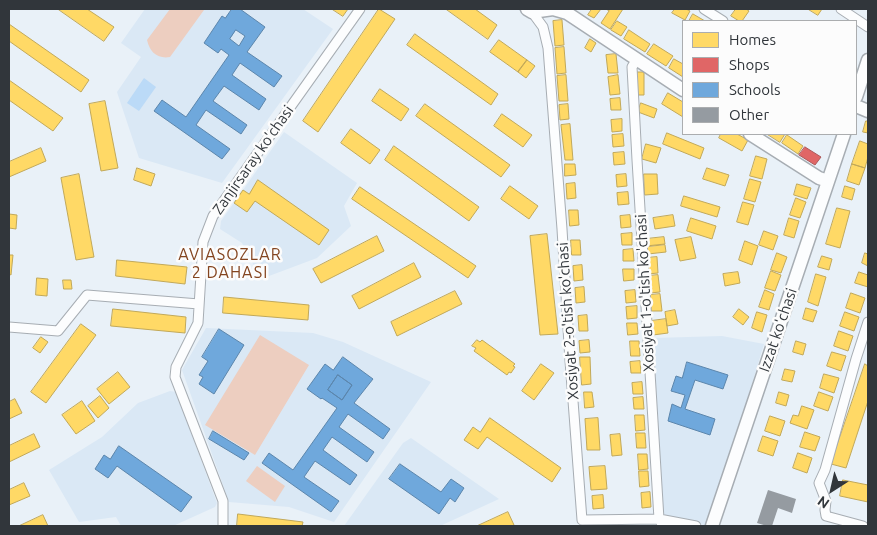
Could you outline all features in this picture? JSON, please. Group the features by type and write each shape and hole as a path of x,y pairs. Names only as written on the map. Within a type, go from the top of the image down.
{"main road":[{"path":"530,10 553,9 564,11 682,89"},
{"path":"857,94 868,60"},
{"path":"857,106 868,112"},
{"path":"752,135 819,178 828,181"},
{"name":"Izzat ko'chasi","path":"712,526 844,135"}],"street":[{"name":"Zanjirsaray ko'chasi","path":"222,526 223,501 175,377 176,367 198,323 203,242 213,216 360,9"},
{"path":"704,9 721,20"},
{"path":"841,9 868,27"},
{"name":"Xosiyat 2-o'tish ko'chasi","path":"530,10 543,27 548,48 582,520 661,522 696,526"},
{"name":"Xosiyat 1-o'tish ko'chasi","path":"637,59 632,67 661,522"},
{"path":"9,327 58,331 87,295 199,304"},
{"path":"863,526 826,516 826,501 820,483 868,322"}],"shaded area":[{"path":"145,9 303,9 333,29 222,183 139,158 117,92 141,57 121,43"},
{"path":"170,9 204,10 170,57 162,57 152,52 147,40"},
{"path":"284,132 357,183 344,206 351,226 317,258 261,279 242,243 220,229 221,221"},
{"path":"206,328 313,333 343,342 431,382 334,522 289,507 229,502 182,370"},
{"path":"260,335 309,365 255,455 205,425"},
{"path":"722,336 764,344 709,526 661,516 654,338"},
{"path":"170,391 176,392 217,503 215,507 173,526 121,526 116,517 79,522 49,470 102,437 138,403"},
{"path":"411,438 499,499 440,526 344,526 403,443"},
{"path":"257,466 285,486 275,502 246,481"}],"water":[{"path":"144,78 156,87 139,111 127,103"}],"building: Homes":[{"path":"58,9 87,9 114,27 104,41"},
{"path":"332,9 348,9 343,16"},
{"path":"379,9 395,19 318,132 303,121"},
{"path":"446,9 475,9 497,25 488,39"},
{"path":"592,9 601,9 594,18 588,15"},
{"path":"606,9 623,9 610,29 601,23 609,11"},
{"path":"675,9 690,11 685,20 672,13"},
{"path":"736,9 746,9 749,11 743,20 737,20 731,16"},
{"path":"808,9 822,9 818,15"},
{"path":"693,14 703,20 690,20"},
{"path":"562,20 564,45 555,46 553,21"},
{"path":"617,21 627,27 621,36 611,30"},
{"path":"9,24 89,80 81,92 9,41"},
{"path":"629,30 650,44 645,52 624,39"},
{"path":"415,34 498,94 491,105 407,45"},
{"path":"590,39 596,43 591,52 585,48"},
{"path":"499,40 527,60 518,72 490,52"},
{"path":"654,44 673,56 666,66 647,54"},
{"path":"564,47 566,73 557,74 555,48"},
{"path":"616,54 618,73 608,73 606,55"},
{"path":"674,59 682,63 682,76 669,68"},
{"path":"527,60 535,66 526,78 518,72"},
{"path":"636,72 644,72 644,95 636,95"},
{"path":"566,75 568,101 559,101 557,76"},
{"path":"618,75 620,94 610,95 608,77"},
{"path":"9,80 63,118 53,131 9,100"},
{"path":"380,89 409,109 401,121 372,101"},
{"path":"668,93 682,101 682,116 662,104"},
{"path":"620,98 621,110 611,110 610,99"},
{"path":"105,101 118,168 101,171 89,104"},
{"path":"641,103 657,109 654,118 638,112"},
{"path":"425,104 510,165 501,177 416,116"},
{"path":"568,104 569,119 560,120 559,105"},
{"path":"502,114 532,135 523,147 494,126"},
{"path":"622,119 622,131 612,132 611,120"},
{"path":"866,121 868,121 868,133 863,132"},
{"path":"570,124 573,160 565,160 561,125"},
{"path":"351,129 380,150 370,164 341,143"},
{"path":"667,133 704,148 700,159 663,144"},
{"path":"623,134 624,146 613,147 612,135"},
{"path":"720,135 739,135 748,140 742,151 719,138"},
{"path":"769,135 784,135 780,142"},
{"path":"787,135 803,146 798,154 782,143"},
{"path":"860,141 868,144 868,157 865,168 852,164"},
{"path":"646,144 661,148 656,163 642,159"},
{"path":"394,146 479,207 469,221 385,160"},
{"path":"41,148 46,161 9,177 9,162"},
{"path":"624,152 625,164 614,165 613,153"},
{"path":"756,156 767,159 762,179 750,176"},
{"path":"565,164 575,164 576,175 565,176"},
{"path":"852,164 865,168 859,185 847,181"},
{"path":"137,168 155,174 151,186 134,180"},
{"path":"707,168 729,175 725,186 703,179"},
{"path":"79,174 94,257 76,260 61,178"},
{"path":"626,174 627,186 617,187 616,175"},
{"path":"644,174 657,174 658,194 645,195"},
{"path":"750,179 761,182 755,202 744,199"},
{"path":"258,180 329,230 319,245 255,201 247,212 234,203 243,190 249,194"},
{"path":"575,183 576,198 567,199 566,184"},
{"path":"797,184 811,188 807,199 794,195"},
{"path":"510,186 538,206 529,219 501,199"},
{"path":"845,186 855,189 852,200 842,197"},
{"path":"360,187 476,266 468,278 352,199"},
{"path":"628,192 629,204 618,205 617,193"},
{"path":"684,196 720,207 717,217 681,206"},
{"path":"796,198 806,202 800,218 790,215"},
{"path":"743,202 754,205 748,225 737,222"},
{"path":"837,208 850,211 840,248 826,244"},
{"path":"569,210 578,210 579,225 570,226"},
{"path":"9,214 17,215 16,229 9,228"},
{"path":"630,215 631,227 621,228 620,216"},
{"path":"673,215 675,226 655,229 653,218"},
{"path":"691,218 716,226 712,239 687,231"},
{"path":"789,218 799,221 794,238 784,235"},
{"path":"764,231 778,236 773,250 759,245"},
{"path":"632,233 632,245 622,245 621,234"},
{"path":"547,234 558,334 540,335 530,236"},
{"path":"377,236 384,251 321,283 313,269"},
{"path":"664,237 665,244 646,246 646,239"},
{"path":"691,237 696,258 680,261 675,240"},
{"path":"571,240 580,240 581,255 572,255"},
{"path":"745,241 758,246 752,265 739,260"},
{"path":"665,245 666,252 648,254 647,247"},
{"path":"633,249 634,261 623,261 623,250"},
{"path":"777,253 787,257 781,273 771,270"},
{"path":"865,253 868,254 868,266 862,263"},
{"path":"9,255 13,255 11,275 9,274"},
{"path":"822,256 832,259 829,270 818,267"},
{"path":"657,257 658,273 648,274 646,258"},
{"path":"117,260 187,267 185,284 116,276"},
{"path":"414,263 421,277 359,309 352,296"},
{"path":"582,265 583,280 574,281 573,266"},
{"path":"623,269 634,269 634,280 624,281"},
{"path":"771,271 781,275 775,291 765,288"},
{"path":"738,272 740,283 725,286 723,274"},
{"path":"859,272 868,275 868,287 855,283"},
{"path":"816,274 826,277 818,306 808,302"},
{"path":"658,275 660,292 650,293 648,276"},
{"path":"37,278 48,279 47,296 36,295"},
{"path":"63,280 71,280 72,289 64,289"},
{"path":"584,287 585,302 576,303 575,288"},
{"path":"635,290 636,302 626,303 625,291"},
{"path":"765,290 774,294 769,310 759,307"},
{"path":"455,291 462,304 397,336 391,322"},
{"path":"851,293 865,298 860,313 846,308"},
{"path":"660,294 662,311 651,311 650,295"},
{"path":"224,297 309,305 308,320 223,313"},
{"path":"637,306 637,318 627,319 626,307"},
{"path":"806,308 817,311 813,322 803,319"},
{"path":"113,309 186,317 185,333 111,326"},
{"path":"739,309 749,317 743,325 733,317"},
{"path":"675,310 678,324 667,326 665,312"},
{"path":"757,312 767,315 762,332 752,328"},
{"path":"845,312 859,317 854,331 840,326"},
{"path":"587,315 588,331 579,331 578,316"},
{"path":"666,319 668,333 653,335 651,321"},
{"path":"627,323 637,323 638,334 628,335"},
{"path":"81,324 96,335 46,403 31,392"},
{"path":"839,331 853,336 848,351 834,346"},
{"path":"41,337 48,342 40,353 33,348"},
{"path":"477,340 480,342 482,340 515,364 511,373 509,372 507,375 474,351 476,348 472,346"},
{"path":"589,340 590,352 580,353 579,341"},
{"path":"630,341 639,341 640,356 631,356"},
{"path":"796,341 806,344 803,355 793,352"},
{"path":"832,352 846,356 841,371 827,366"},
{"path":"580,357 590,357 591,384 582,385"},
{"path":"640,361 641,373 631,373 630,362"},
{"path":"541,364 554,373 534,400 522,391"},
{"path":"865,364 868,366 868,401 846,468 831,464"},
{"path":"785,369 795,371 792,382 782,380"},
{"path":"118,372 130,387 109,404 97,389"},
{"path":"824,374 839,378 834,393 820,388"},
{"path":"642,382 643,394 633,394 632,383"},
{"path":"584,392 592,392 594,407 585,408"},
{"path":"779,392 789,395 786,406 776,403"},
{"path":"819,392 833,397 828,411 814,406"},
{"path":"100,396 109,408 98,418 88,406"},
{"path":"643,397 644,409 634,409 633,398"},
{"path":"15,399 22,413 9,419 9,402"},
{"path":"82,401 95,421 76,434 62,415"},
{"path":"802,406 814,410 807,429 790,423 793,415 798,416"},
{"path":"635,415 644,415 645,430 636,431"},
{"path":"770,416 785,421 780,436 765,431"},
{"path":"490,418 561,468 552,482 487,437 478,449 464,440 473,427 480,432"},
{"path":"598,418 600,450 587,450 585,419"},
{"path":"805,432 820,437 815,451 800,447"},
{"path":"636,433 645,433 646,448 637,448"},
{"path":"34,434 40,447 9,462 9,446"},
{"path":"620,434 622,455 612,456 610,435"},
{"path":"763,436 778,441 773,456 758,451"},
{"path":"798,453 812,458 807,473 793,468"},
{"path":"638,454 647,454 648,469 639,470"},
{"path":"605,466 607,489 591,490 589,467"},
{"path":"639,471 648,471 649,486 640,487"},
{"path":"843,480 868,485 868,502 840,496"},
{"path":"24,483 30,496 9,505 9,490"},
{"path":"650,492 651,507 642,508 641,493"},
{"path":"603,495 604,508 593,509 592,496"},
{"path":"508,512 514,525 512,526 477,526"},
{"path":"238,514 303,522 302,526 237,526"},
{"path":"43,515 48,526 19,526"}],"building: Shops":[{"path":"805,147 821,157 815,165 799,155"}],"building: Schools":[{"path":"232,9 240,9 265,27 247,52 282,76 274,87 240,63 232,75 266,99 259,110 224,86 213,101 247,125 241,134 206,110 196,125 230,149 222,159 154,111 162,100 186,117 229,55 221,49 218,53 204,43 222,16 225,18","holes":["236,30 245,36 239,46 230,39"]},
{"path":"219,329 244,345 214,394 199,384 203,377 199,375 208,361 202,357"},
{"path":"343,357 373,379 354,403 390,429 383,439 348,414 339,427 374,452 367,462 332,437 323,450 357,475 350,485 315,461 304,477 339,501 331,512 262,463 269,453 293,470 337,408 307,389 325,364 333,370","holes":["338,375 352,385 342,400 328,390"]},
{"path":"687,362 728,375 723,389 695,380 685,409 715,419 710,435 668,421 672,404 681,408 685,395 671,391 676,376 682,378"},
{"path":"338,375 352,385 342,400 328,390"},
{"path":"213,431 249,453 244,460 209,439"},
{"path":"119,446 192,497 181,512 117,466 108,478 95,469 104,455 110,459"},
{"path":"400,464 441,492 451,479 464,488 455,502 450,498 439,514 389,479"}],"building: Other":[{"path":"768,490 796,499 792,513 778,508 772,526 757,523"}],"district":[{"name":"AVIASOZLAR 2 DAHASI","path":"230,264"}]}
